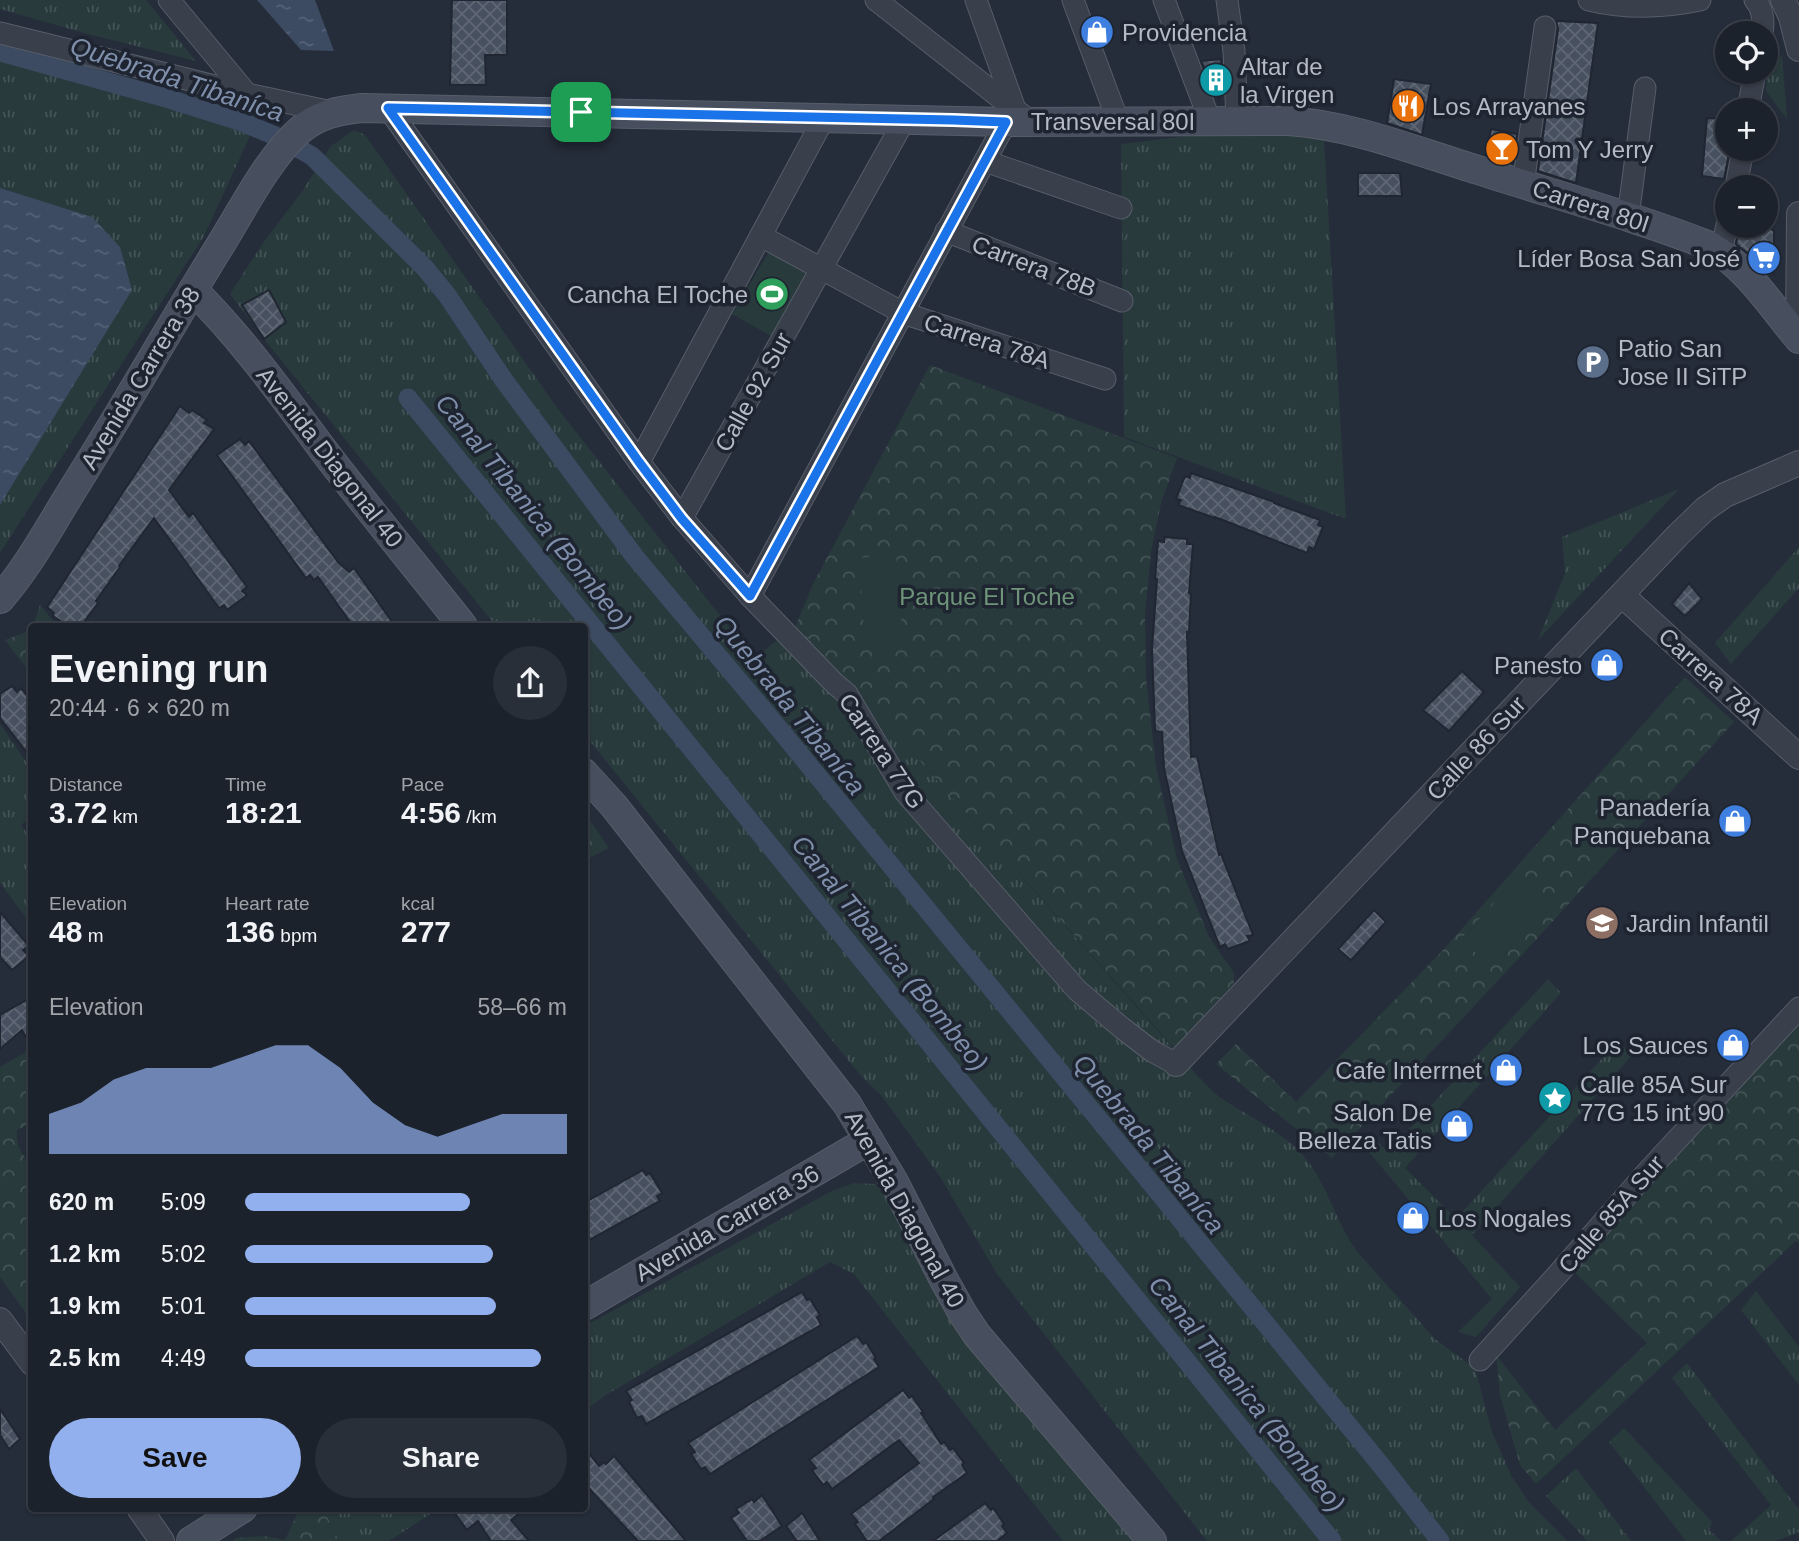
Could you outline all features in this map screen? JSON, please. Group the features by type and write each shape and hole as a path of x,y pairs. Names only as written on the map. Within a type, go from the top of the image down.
{"main road":[{"name":"Transversal 80I","path":"296,134 316,119 332,112 362,108 824,118 1017,117 1118,121 1303,122 1348,130"},
{"name":"Carrera 80I","path":"1348,130 1628,217 1699,242 1724,238 1754,284 1798,338"},
{"name":"Avenida Carrera 38","path":"0,599 35,551 276,155 296,134"},
{"name":"Avenida Diagonal 40","path":"193,290 271,381 461,623"},
{"name":"Avenida Diagonal 40","path":"588,777 614,806 848,1104 894,1182 962,1314 977,1335 1152,1541"},
{"name":"Avenida Carrera 36","path":"588,1304 869,1140"},
{"path":"191,1541 237,1512"}],"street":[{"path":"169,0 247,94"},
{"path":"976,0 1017,117"},
{"path":"1073,0 1118,121"},
{"path":"1164,0 1223,121"},
{"path":"1223,121 1234,51 1227,0"},
{"path":"1589,0 1612,6 1644,8 1700,0"},
{"path":"1755,0 1759,4 1762,21"},
{"path":"1783,0 1796,33 1799,49"},
{"path":"882,1 1017,117"},
{"path":"1523,185 1545,27"},
{"path":"0,33 247,94 332,112"},
{"path":"1628,217 1645,88"},
{"name":"Carrera 77G","path":"388,108 682,519 750,596 834,683 848,694 905,792 1077,990 1152,1051 1176,1064"},
{"path":"750,596 985,161 1017,117"},
{"path":"639,462 824,118"},
{"name":"Calle 92 Sur","path":"682,519 905,119"},
{"path":"985,161 1121,208"},
{"path":"1798,338 1799,214"},
{"name":"Carrera 78B","path":"946,232 1122,300"},
{"name":"Carrera 78A","path":"761,236 903,313 1105,379"},
{"name":"Calle 86 Sur","path":"1176,1064 1678,535 1705,509 1725,495 1799,463"},
{"name":"Carrera 78A","path":"1622,595 1799,757"},
{"name":"Calle 85A Sur","path":"1480,1360 1799,1007"},
{"path":"0,1320 28,1358"},
{"path":"142,1512 162,1541"}],"green space":[{"path":"0,0 146,0 196,61 0,9"},
{"path":"0,43 260,114 204,236 0,553"},
{"path":"1782,55 1787,119 1778,107 1778,98 1771,98 1766,91 1766,84 1778,84 1778,60"},
{"path":"354,130 365,135 558,409 754,659 796,625 890,727 1207,1086 1221,1098 1283,1137 1301,1153 1318,1177 1351,1243 1360,1255 1435,1339 1476,1372 1492,1432 1511,1475 1528,1501 1567,1541 1207,1541 997,1274 941,1178 881,1095 861,1076 588,739 588,623 494,623 230,294 331,146"},
{"path":"1214,133 1324,139 1346,519 1124,437 1121,144"},
{"name":"Cancha El Toche","path":"770,250 812,274 774,338 732,314"},
{"name":"Parque El Toche","path":"930,365 1177,458 1161,503 1151,552 1145,614 1146,678 1156,767 1177,859 1209,937 1234,973 1234,987 1174,1048 890,727 796,625 813,584"},
{"path":"1679,489 1538,640 1565,573 1562,537"},
{"path":"1799,547 1799,588 1731,664 1715,643"},
{"path":"896,555 903,641 865,644 859,558"},
{"path":"40,605 55,623 34,623"},
{"path":"28,631 28,670 5,640"},
{"path":"1685,677 1734,722 1332,1158 1216,1064 1236,1044 1296,1102 1443,950"},
{"path":"0,724 28,765 28,819 21,825 28,835 28,920 0,883"},
{"path":"588,818 609,848 588,858"},
{"path":"1520,875 1551,903 1491,967 1461,939"},
{"path":"1548,979 1561,993 1405,1168 1456,1219 1617,1042 1633,1054 1472,1235 1520,1287 1476,1337 1458,1332 1492,1299 1364,1146 1374,1138 1388,1152"},
{"path":"1799,1018 1799,1243 1796,1241 1536,1484 1520,1465 1500,1395 1496,1355 1555,1430 1647,1343 1572,1270"},
{"path":"28,1051 28,1124 17,1130 17,1141 28,1162 28,1316 0,1277 0,1067"},
{"path":"854,1183 875,1184 890,1199 908,1245 957,1321 1135,1541 1063,1541 854,1274 830,1262 588,1408 588,1324 832,1191"},
{"path":"1756,1291 1799,1347 1799,1385 1741,1310"},
{"path":"1687,1363 1799,1507 1799,1532 1776,1541 1731,1541 1771,1505 1672,1378"},
{"path":"1624,1428 1712,1522 1709,1530 1721,1541 1686,1541 1609,1442"},
{"path":"1576,1468 1631,1541 1587,1541 1546,1496"},
{"path":"298,1512 325,1512 340,1541 233,1541 235,1538 264,1536 285,1540"},
{"path":"325,1512 433,1512 389,1541 340,1541"}],"water":[{"path":"257,0 315,0 334,51 301,50"},
{"path":"0,188 92,217 120,247 132,290 0,505"}],"building":[{"path":"452,0 507,0 507,55 485,55 486,85 450,85"},
{"path":"1556,21 1598,23 1576,183 1538,171 1558,29"},
{"name":"Altar de la Virgen","path":"1221,59 1222,75 1219,99 1201,61"},
{"name":"Los Arrayanes","path":"1394,79 1431,84 1422,135 1387,123"},
{"path":"1290,92 1312,93 1311,107 1289,104"},
{"path":"1707,118 1715,118 1715,161 1728,161 1725,175 1715,175 1715,178 1702,176"},
{"name":"Tom Y Jerry","path":"1491,129 1517,134 1513,164 1486,155"},
{"path":"1358,173 1400,173 1402,196 1358,196"},
{"name":"Líder Bosa San José","path":"1737,238 1774,238 1774,274 1736,244"},
{"path":"269,290 286,322 264,339 242,305"},
{"path":"180,406 207,420 204,423 214,429 169,490 189,517 193,513 247,587 242,591 247,595 227,610 224,605 219,608 154,518 119,566 83,623 64,623 53,616 54,613 47,607"},
{"path":"240,439 245,445 249,441 338,562 349,572 354,568 393,623 351,623 318,577 314,580 310,575 306,578 217,455"},
{"path":"1191,473 1320,520 1318,525 1323,527 1314,549 1309,547 1307,553 1178,505 1181,500 1176,499 1185,476 1190,478"},
{"path":"1164,537 1187,539 1187,544 1193,544 1187,632 1191,757 1197,756 1219,855 1221,854 1253,935 1247,936 1250,941 1228,949 1225,944 1220,947 1182,851 1164,768 1162,732 1155,731 1152,649 1155,579 1158,541 1164,542"},
{"path":"1689,583 1702,599 1685,616 1672,604"},
{"path":"1462,671 1484,692 1449,731 1423,710"},
{"path":"12,686 17,692 21,688 28,697 28,754 0,718 0,694"},
{"path":"1374,910 1386,922 1351,960 1338,949"},
{"path":"0,912 28,945 23,950 28,957 12,970 0,957"},
{"path":"28,999 28,1040 22,1030 0,1049 0,1015"},
{"path":"643,1170 646,1175 650,1173 662,1193 657,1196 660,1201 588,1241 588,1201"},
{"path":"802,1292 820,1315 817,1317 821,1325 646,1424 642,1416 637,1418 629,1402 632,1400 626,1391"},
{"path":"857,1336 863,1344 866,1342 879,1367 710,1474 705,1467 701,1469 691,1454 695,1452 688,1443"},
{"path":"903,1390 909,1398 912,1396 941,1444 944,1442 950,1450 953,1448 964,1463 962,1465 967,1473 879,1541 867,1541 851,1514 919,1463 899,1440 832,1489 827,1482 823,1485 812,1470 816,1468 809,1460"},
{"path":"0,1409 20,1439 9,1449 0,1435"},
{"path":"588,1452 599,1466 604,1462 606,1464 614,1456 686,1541 638,1541 588,1487"},
{"path":"762,1495 782,1526 760,1541 747,1541 731,1518 739,1513 736,1509 752,1499 754,1502"},
{"path":"985,1503 991,1510 993,1508 1007,1533 997,1541 933,1541"},
{"path":"454,1512 520,1512 511,1520 529,1541 491,1541 478,1521 467,1530"},
{"path":"802,1513 820,1541 797,1541 786,1526"}],"waterway":[{"name":"Quebrada Tibaníca","path":"0,52 166,98 242,122 280,138 312,156 425,268 447,295 503,379 635,557 1146,1177 1440,1541"},
{"name":"Canal Tibanica (Bombeo)","path":"408,398 1332,1541"}],"place":[{"name":"Providencia","path":"1097,32"},
{"name":"Altar de la Virgen","path":"1216,80"},
{"name":"Los Arrayanes","path":"1408,106"},
{"name":"Tom Y Jerry","path":"1502,149"},
{"name":"Líder Bosa San José","path":"1764,258"},
{"name":"Cancha El Toche","path":"772,294"},
{"name":"Patio San Jose II SiTP","path":"1593,362"},
{"name":"Panesto","path":"1607,665"},
{"name":"Panadería Panquebana","path":"1735,821"},
{"name":"Jardin Infantil","path":"1602,923"},
{"name":"Los Sauces","path":"1733,1045"},
{"name":"Cafe Interrnet","path":"1506,1070"},
{"name":"Calle 85A Sur 77G 15 int 90","path":"1555,1098"},
{"name":"Salon De Belleza Tatis","path":"1457,1126"},
{"name":"Los Nogales","path":"1413,1218"}],"route":[{"path":"388,108 581,112 1006,122 750,596 682,519 639,462 388,108"}]}
